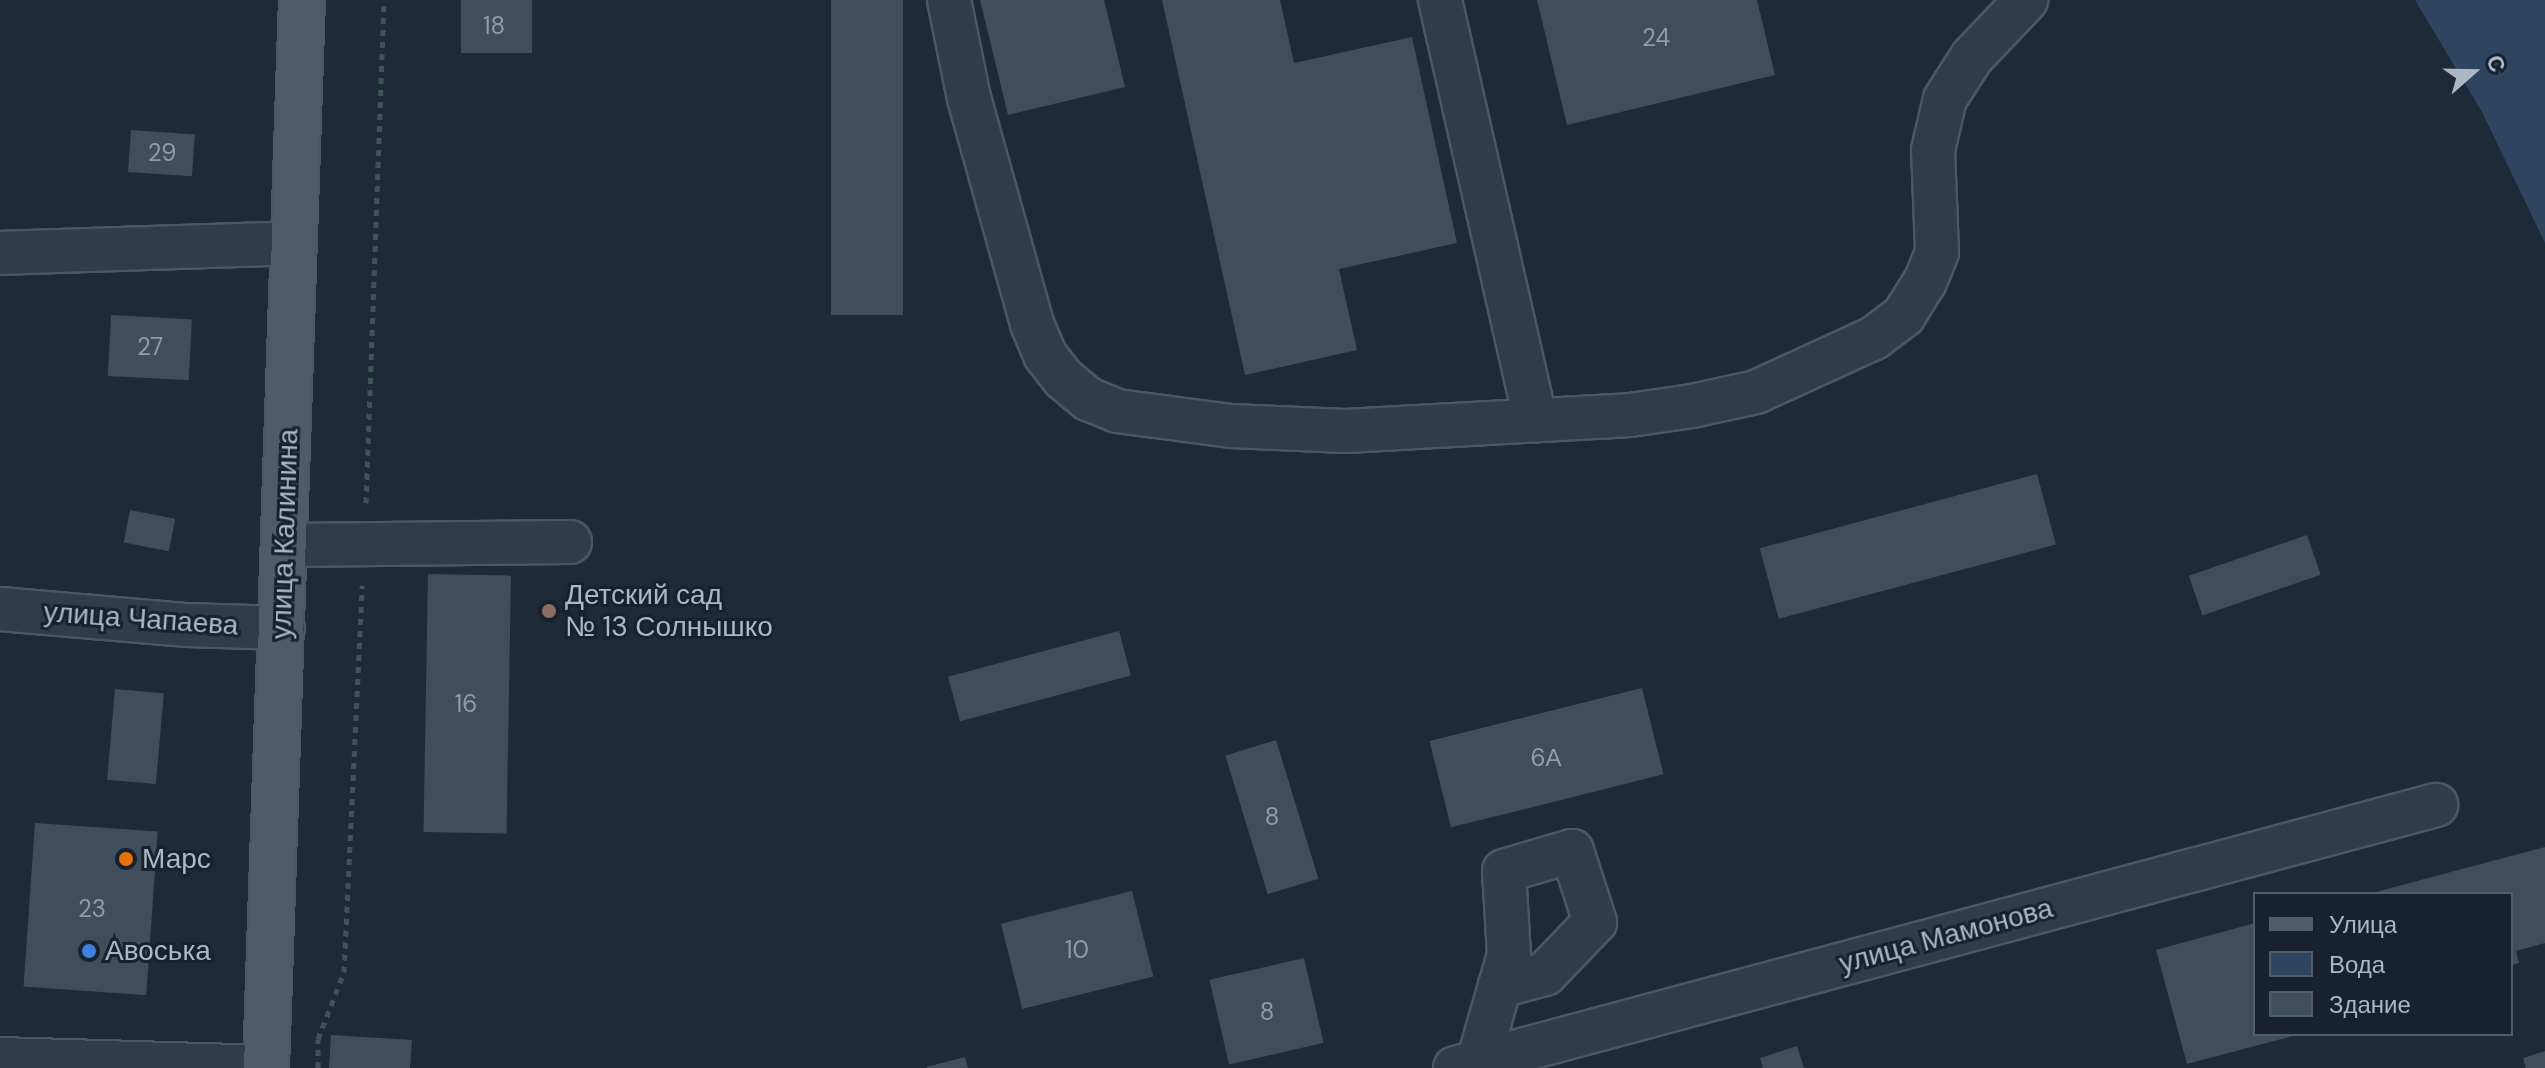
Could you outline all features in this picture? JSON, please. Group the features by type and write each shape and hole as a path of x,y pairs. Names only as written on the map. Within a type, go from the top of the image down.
{"main road":[{"name":"улица Калинина","path":"266,1068 302,0"}],"street":[{"path":"949,0 969,98 1032,324 1045,355 1064,379 1088,399 1117,411 1231,426 1346,431 1630,415 1692,406 1756,392 1874,338 1904,315 1925,282 1937,252 1933,150 1945,99 1972,57 2026,0"},
{"path":"1440,0 1535,419"},
{"path":"0,253 294,243"},
{"path":"285,545 570,542"},
{"name":"улица Чапаева","path":"0,609 187,625 283,628"},
{"name":"улица Мамонова","path":"1466,1065 2436,805"},
{"path":"1466,1065 1500,986"},
{"path":"0,1059 266,1068"}],"water":[{"path":"2415,0 2545,0 2545,243 2482,112"}],"building":[{"path":"461,0 532,0 532,53 461,53"},
{"path":"831,0 903,0 903,315 831,315"},
{"path":"980,0 1104,0 1125,87 1008,115"},
{"path":"1162,0 1280,0 1294,63 1412,37 1457,243 1339,269 1357,350 1245,375"},
{"path":"1537,0 1757,0 1775,75 1567,125"},
{"path":"131,130 195,134 192,176 128,172"},
{"path":"111,315 192,319 189,380 108,376"},
{"path":"2037,474 2056,545 1779,619 1760,548"},
{"path":"130,510 175,519 169,551 124,542"},
{"path":"2307,535 2321,575 2202,615 2189,576"},
{"path":"428,574 511,575 506,833 423,832"},
{"path":"1119,631 1131,675 960,721 948,677"},
{"path":"1642,688 1664,774 1451,827 1430,741"},
{"path":"115,689 164,693 156,784 107,780"},
{"path":"1276,740 1318,879 1268,894 1225,755"},
{"path":"35,823 158,832 146,995 24,987"},
{"path":"2545,847 2545,943 2516,951 2519,963 2513,964 2513,892 2376,892"},
{"path":"1132,891 1153,976 1022,1009 1001,924"},
{"path":"2253,924 2253,1036 2292,1036 2187,1064 2156,950"},
{"path":"1304,958 1324,1043 1229,1065 1209,980"},
{"path":"331,1035 412,1040 410,1068 329,1068"},
{"path":"1797,1046 1804,1068 1763,1068 1760,1058"},
{"path":"2545,1051 2545,1068 2526,1068 2523,1058"},
{"path":"965,1057 968,1068 926,1067"}],"place":[{"name":"Детский сад № 13 Солнышко","path":"549,611"},
{"name":"Марс","path":"126,859"},
{"name":"Авоська","path":"89,951"}]}
